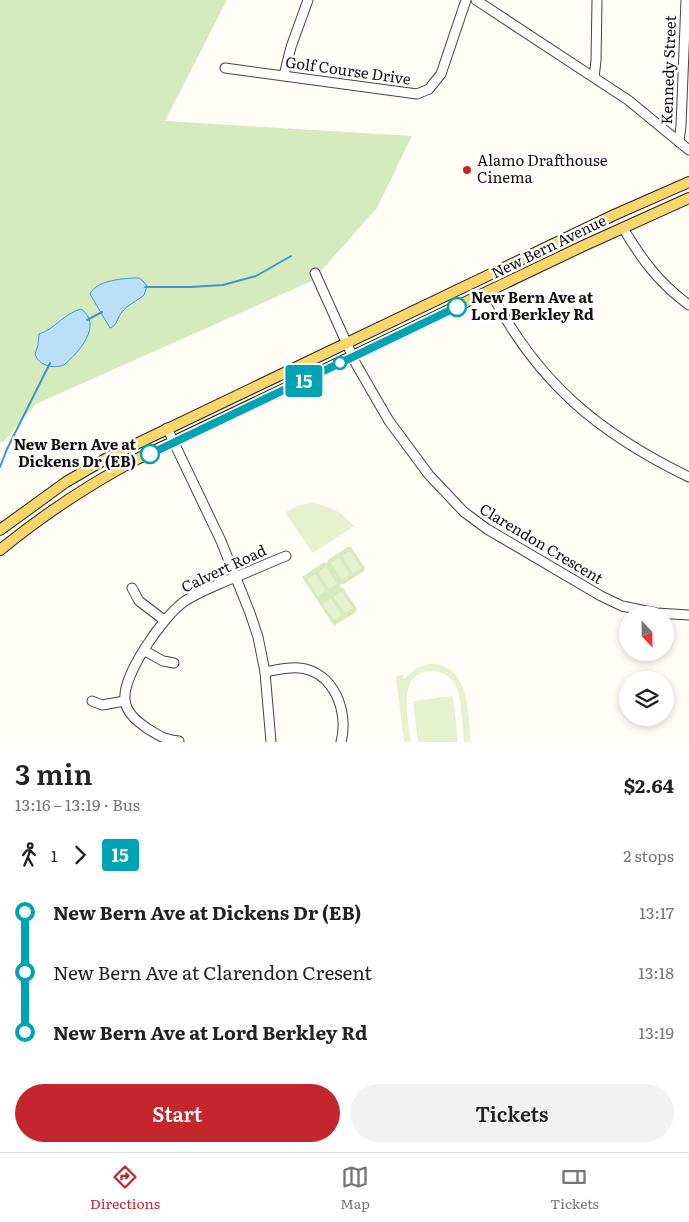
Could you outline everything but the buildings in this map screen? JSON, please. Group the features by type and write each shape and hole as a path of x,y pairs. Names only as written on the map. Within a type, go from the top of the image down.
{"main road":[{"name":"New Bern Avenue","path":"0,530 66,482 110,457 614,214 689,182"},
{"path":"623,228 625,217 662,193"},
{"name":"New Bern Avenue","path":"0,550 68,499 112,472 562,256 689,198"},
{"path":"562,256 602,234 612,226 614,214"},
{"path":"490,292 489,288 494,279 527,257"},
{"path":"437,317 477,291 480,279"}],"street":[{"path":"284,75 291,47 308,0"},
{"name":"Golf Course Drive","path":"225,68 416,94 429,89 441,74 466,0"},
{"path":"476,0 594,76 645,112 689,150"},
{"path":"594,76 597,0"},
{"name":"Kennedy Street","path":"679,142 686,0"},
{"path":"623,228 654,274 689,305"},
{"name":"Clarendon Crescent","path":"316,273 346,343 389,421 438,485 473,520 601,596 622,606 648,612 689,615"},
{"path":"490,292 509,327 524,349 549,380 566,396 590,418 613,435 638,451 689,477"},
{"path":"168,428 222,541 258,637 264,672 271,742"},
{"name":"Calvert Road","path":"124,701 129,679 154,632 177,607 190,598 286,556"},
{"path":"132,588 139,601 164,620"},
{"path":"144,650 163,660 174,663"},
{"path":"264,672 300,668 311,671 324,679 334,690 341,709 344,726 342,742"},
{"path":"92,701 102,705 124,701 131,715 138,721 167,740 179,741"}],"green space":[{"path":"0,0 227,0 165,121 412,136 377,208 312,281 36,404 3,442 0,442"},
{"path":"313,503 336,511 354,526 313,553 285,513 298,506"},
{"path":"351,547 365,568 364,571 341,584 340,587 343,588 357,609 356,612 334,626 302,577 324,562 327,563 328,560"},
{"path":"350,551 361,568 353,573 342,556"},
{"path":"339,558 350,575 342,580 331,563"},
{"path":"326,567 337,584 329,589 318,572"},
{"path":"315,574 326,591 318,596 307,579"},
{"path":"342,592 353,608 345,613 334,597"},
{"path":"331,599 342,615 334,620 323,604"},
{"path":"430,664 443,666 453,672 460,681 467,704 471,742 464,742 460,704 455,684 445,674 432,671 420,673 413,679 409,688 407,710 411,742 404,742 396,676 403,675 404,679 416,668"},
{"path":"453,696 458,742 418,742 413,701"}],"water":[{"path":"139,278 147,286 144,295 129,305 120,314 116,324 110,328 90,294 93,289 104,283 119,279"},
{"path":"81,309 90,323 89,331 82,346 64,365 55,367 43,364 35,354 39,334 50,329 69,314"}],"waterway":[{"path":"145,287 223,285 256,276 291,256"},
{"path":"87,320 102,312"},
{"path":"0,467 50,363"}],"bus line":[{"name":"15","path":"150,454 457,307"}],"place":[{"name":"Alamo Drafthouse Cinema","path":"467,170"},
{"name":"New Bern Ave at Lord Berkley Rd","path":"457,307"},
{"name":"New Bern Ave at Dickens Dr (EB)","path":"150,454"}]}
